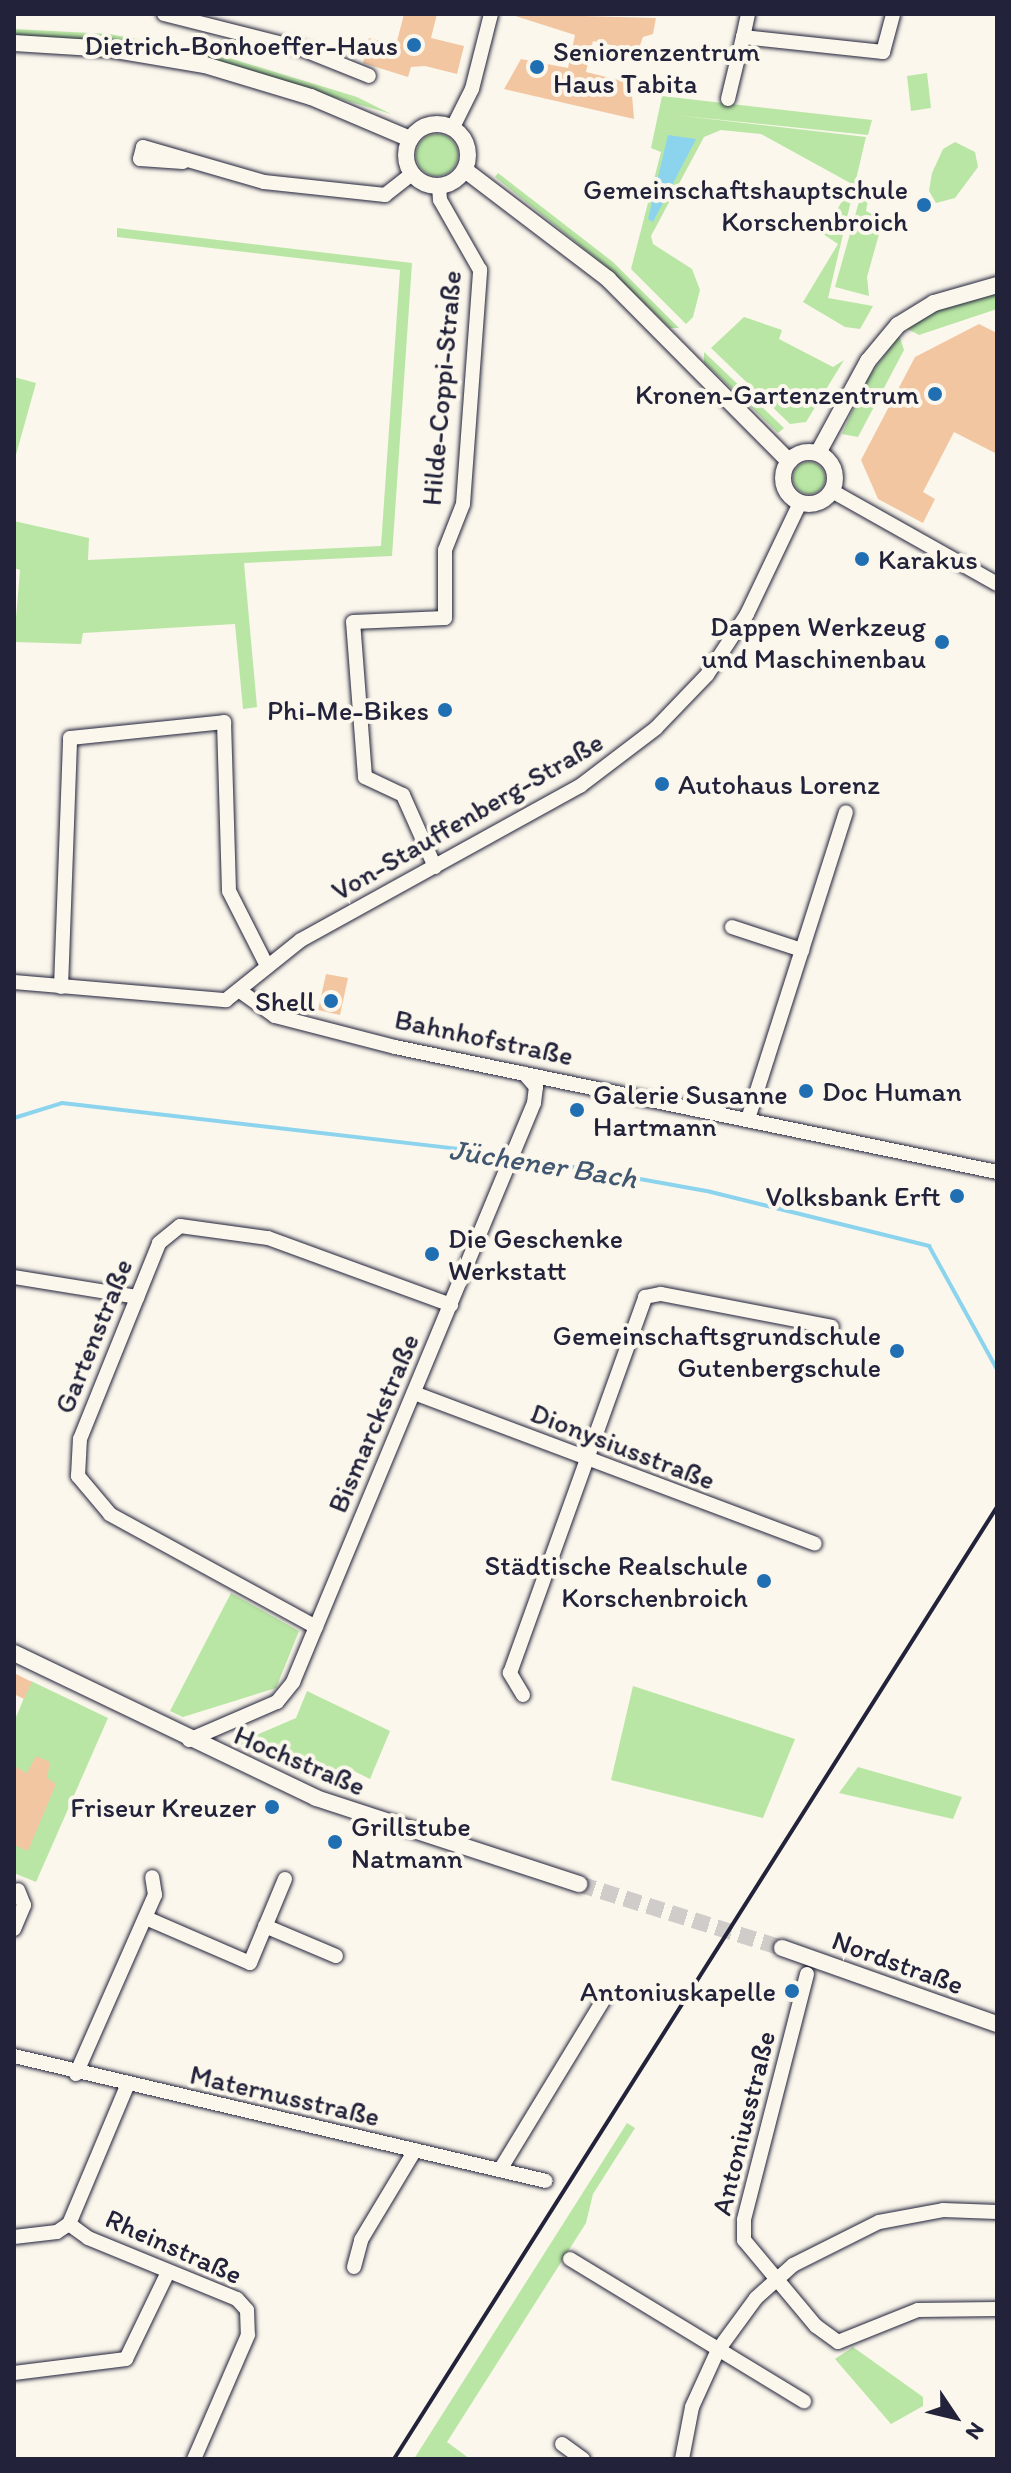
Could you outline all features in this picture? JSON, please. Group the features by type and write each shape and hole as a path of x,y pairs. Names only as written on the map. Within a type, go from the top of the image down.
{"street":[{"path":"164,14 302,49 369,76"},
{"path":"453,127 472,89 491,14"},
{"path":"728,99 748,14"},
{"path":"743,37 883,52 893,14"},
{"path":"14,43 110,49 205,65 311,97 410,139"},
{"path":"430,124 453,127 466,142 465,170 439,186 412,174 406,157 410,139 430,124"},
{"path":"183,162 264,182 385,195 412,174"},
{"path":"465,170 593,265 789,461"},
{"name":"Hilde-Coppi-Straße","path":"435,867 403,795 365,777 353,622 445,618 445,550 463,504 480,270 440,200 439,186"},
{"path":"789,461 818,453 868,361 898,325 934,303 997,285"},
{"path":"789,461 783,484 800,503 814,504 832,491 834,469 818,453"},
{"path":"832,491 997,584"},
{"name":"Von-Stauffenberg-Straße","path":"240,991 266,964 604,771 677,709 740,628 800,503"},
{"path":"61,987 70,738 224,722 228,887 266,964"},
{"path":"748,1119 846,812"},
{"path":"732,927 802,950"},
{"path":"14,982 213,1002 240,991"},
{"name":"Bahnhofstraße","path":"240,991 281,1017 524,1073 997,1172"},
{"name":"Bismarckstraße","path":"189,1740 280,1700 316,1627 537,1093 524,1073"},
{"name":"Gartenstraße","path":"316,1627 110,1514 82,1485 78,1447 137,1297 165,1233 188,1226 277,1240 451,1305"},
{"path":"14,1277 137,1297"},
{"path":"523,1695 510,1673 585,1459 648,1295 832,1327"},
{"name":"Dionysiusstraße","path":"414,1393 815,1544"},
{"name":"Hochstraße","path":"14,1653 189,1740 329,1803 579,1884"},
{"path":"76,2074 155,1895 152,1877"},
{"path":"146,1918 250,1963 285,1879"},
{"path":"14,1929 24,1905 18,1890"},
{"path":"265,1926 336,1956"},
{"name":"Nordstraße","path":"782,1948 997,2024"},
{"name":"Antoniusstraße","path":"807,1974 742,2228 744,2240 776,2279 838,2342 918,2310 997,2309"},
{"path":"500,2170 604,1999"},
{"name":"Maternusstraße","path":"14,2056 127,2086 546,2181"},
{"name":"Rheinstraße","path":"14,2237 57,2232 69,2224 127,2086"},
{"path":"354,2267 361,2240 415,2150"},
{"path":"682,2459 692,2407 718,2350 776,2279 822,2246 879,2222 943,2210 997,2212"},
{"name":"Rheinstraße","path":"69,2224 168,2272 237,2299 250,2322 194,2459"},
{"path":"570,2259 804,2401"},
{"path":"14,2373 126,2359 168,2272"},
{"path":"562,2444 583,2459"}],"green space":[{"path":"14,29 109,34 213,53 357,97 391,114 172,49 14,35"},
{"path":"927,73 931,108 911,111 907,76"},
{"path":"662,96 872,120 868,135 674,115 866,137 828,298 873,306 860,329 845,327 803,302 838,244 823,234 852,184 761,134 721,130 704,137 651,236 653,244 692,269 700,290 693,317 686,324 631,269 661,152 651,148"},
{"path":"437,134 452,140 458,155 452,170 437,176 422,170 416,155 422,140"},
{"path":"955,142 975,152 978,167 955,198 936,203 929,191 932,173 943,149"},
{"path":"498,173 613,262 679,328 670,328 607,267 495,177"},
{"path":"860,198 868,200 866,211 883,220 867,277 869,296 835,287"},
{"path":"117,228 412,263 392,556 244,563 257,707 243,709 235,624 83,633 81,644 14,642 20,570 14,568 14,521 89,538 88,560 381,546 400,270 117,237"},
{"path":"997,294 997,309 919,335 906,328 938,310"},
{"path":"744,317 782,330 779,339 833,367 844,360 806,422 790,424 711,348"},
{"path":"899,335 904,350 858,437 842,434 866,381"},
{"path":"704,352 784,428 778,433 704,362"},
{"path":"14,377 36,383 14,462"},
{"path":"809,462 820,467 825,478 820,489 809,494 798,489 793,478 798,467"},
{"path":"231,1593 299,1631 276,1688 183,1717 170,1711"},
{"path":"31,1681 108,1718 36,1882 14,1873 14,1722"},
{"path":"633,1686 795,1739 763,1818 611,1780"},
{"path":"307,1691 390,1731 370,1779 344,1766 312,1779 238,1743 296,1718"},
{"path":"858,1767 962,1797 953,1819 839,1793"},
{"path":"627,2123 635,2128 593,2194 586,2223 447,2442 470,2459 414,2459"},
{"path":"853,2347 923,2397 923,2406 891,2424 835,2359"}],"water":[{"path":"668,135 696,139 653,222 648,219"}],"building":[{"name":"Dietrich-Bonhoeffer-Haus","path":"404,14 437,14 431,38 464,46 457,74 425,66 411,67 408,77 363,63 369,38 396,45"},
{"name":"Seniorenzentrum Haus Tabita","path":"509,14 656,18 653,34 643,37 638,51 593,41 586,72 631,83 634,119 504,89 521,59 568,68 575,35"},
{"name":"Kronen-Gartenzentrum","path":"979,324 997,333 997,454 954,432 923,492 935,499 923,523 878,499 861,460 915,357"},
{"name":"Shell","path":"326,974 348,978 340,1015 318,1010"},
{"path":"14,1673 32,1682 24,1699 14,1694"},
{"path":"36,1756 50,1762 47,1778 56,1784 28,1851 14,1845 14,1766 27,1773"}],"waterway":[{"name":"Jüchener Bach","path":"14,1118 62,1103 495,1153 711,1192 929,1246 997,1369"}],"tunnel":[{"path":"579,1884 782,1948"}],"railway":[{"path":"394,2459 997,1507"}],"place":[{"name":"Dietrich-Bonhoeffer-Haus","path":"414,45"},
{"name":"Seniorenzentrum Haus Tabita","path":"537,67"},
{"name":"Gemeinschaftshauptschule Korschenbroich","path":"924,205"},
{"name":"Kronen-Gartenzentrum","path":"935,394"},
{"name":"Karakus","path":"862,559"},
{"name":"Dappen Werkzeug und Maschinenbau","path":"942,642"},
{"name":"Phi-Me-Bikes","path":"445,710"},
{"name":"Autohaus Lorenz","path":"662,784"},
{"name":"Shell","path":"331,1001"},
{"name":"Doc Human","path":"806,1091"},
{"name":"Galerie Susanne Hartmann","path":"577,1110"},
{"name":"Volksbank Erft","path":"957,1196"},
{"name":"Die Geschenke Werkstatt","path":"432,1254"},
{"name":"Gemeinschaftsgrundschule Gutenbergschule","path":"897,1351"},
{"name":"Städtische Realschule Korschenbroich","path":"764,1581"},
{"name":"Friseur Kreuzer","path":"272,1807"},
{"name":"Grillstube Natmann","path":"335,1842"},
{"name":"Antoniuskapelle","path":"792,1991"}]}
